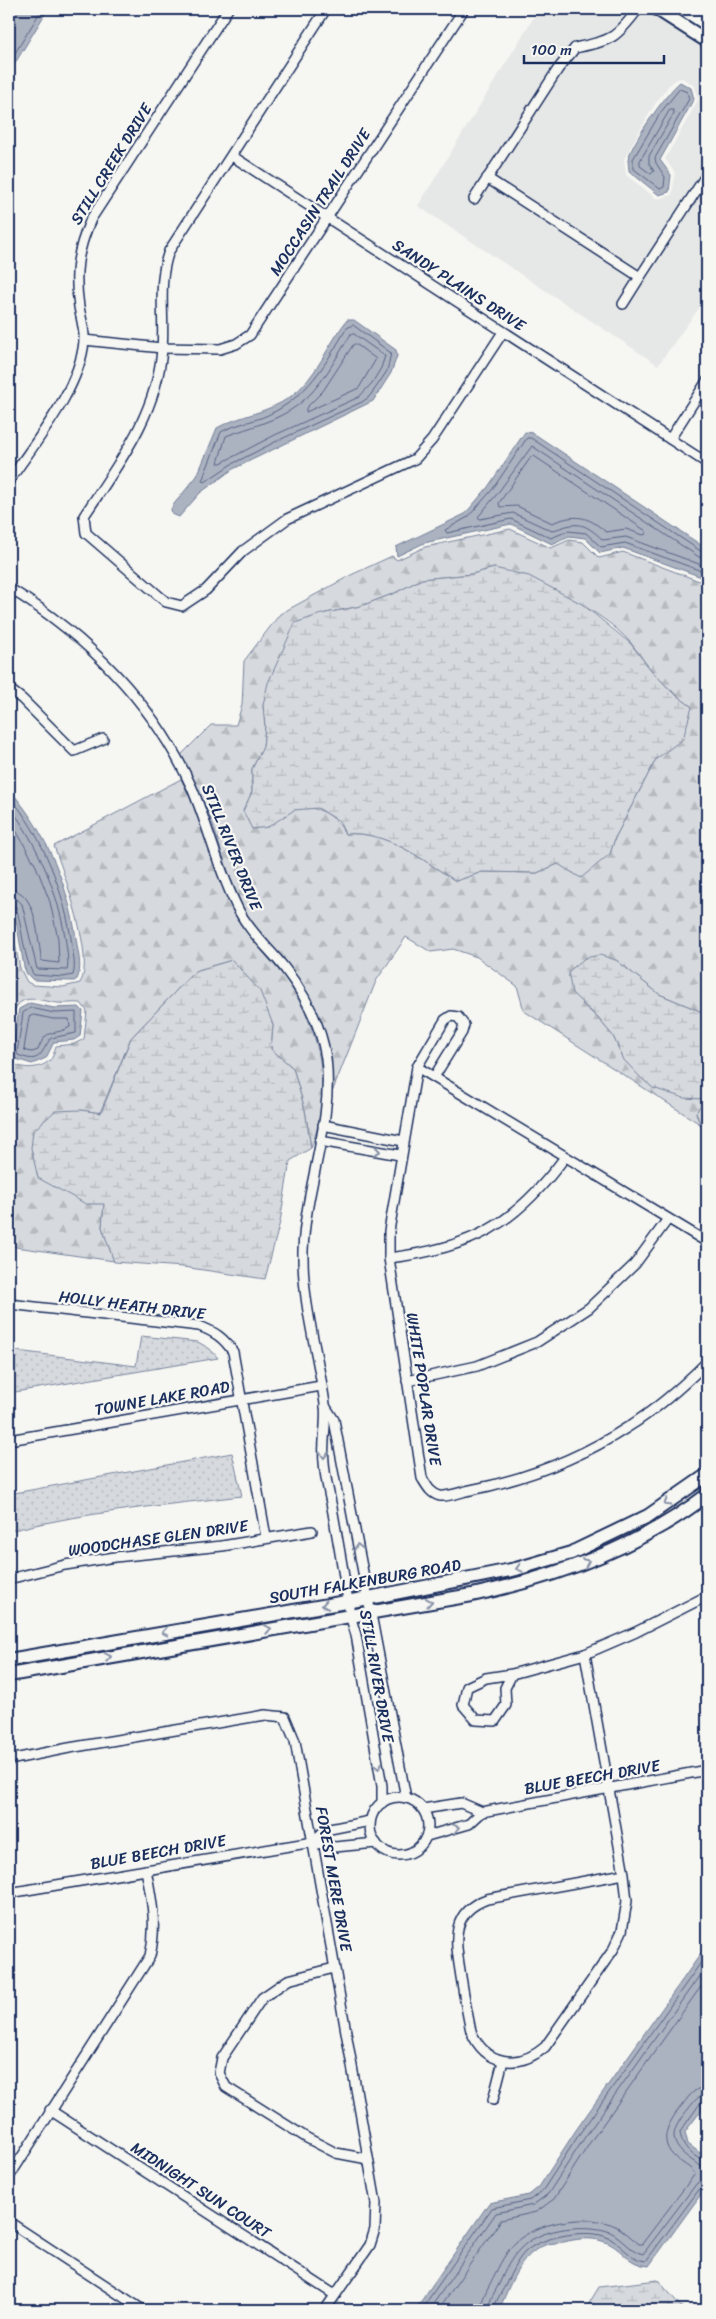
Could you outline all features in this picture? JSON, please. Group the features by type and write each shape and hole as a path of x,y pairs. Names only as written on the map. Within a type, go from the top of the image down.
{"street":[{"name":"STILL CREEK DRIVE","path":"9,481 66,394 77,367 84,340 76,284 76,266 84,234 91,219 228,9"},
{"path":"326,9 169,251 163,267 161,293 162,348 156,391 144,422 128,450 84,516 86,533 166,602 182,606 206,590 243,551 288,519 416,459 432,440 503,332"},
{"name":"MOCCASIN TRAIL DRIVE","path":"84,340 162,348 220,349 236,344 250,335 464,9"},
{"path":"474,198 558,69 575,48 602,43 620,32 638,9"},
{"path":"657,9 707,41"},
{"name":"SANDY PLAINS DRIVE","path":"232,156 707,463"},
{"path":"623,304 707,174"},
{"path":"487,178 640,277"},
{"path":"670,439 707,381"},
{"name":"STILL RIVER DRIVE","path":"9,588 58,621 98,656 134,695 166,740 194,794 240,912 255,934 285,969 307,1003 319,1031 326,1057 327,1092 323,1125 306,1211 303,1252 306,1295 325,1406 324,1462 350,1614 358,1645 382,1786 382,1802"},
{"path":"9,689 22,699 74,751 103,739"},
{"name":"WHITE POPLAR DRIVE","path":"434,1077 462,1032 464,1025 458,1016 451,1016 445,1020 417,1067 388,1230 389,1258 422,1478 429,1491 442,1496 492,1486 530,1474 596,1446 629,1427 666,1400 707,1362"},
{"path":"417,1067 707,1242"},
{"path":"323,1125 403,1141"},
{"path":"356,1147 358,1132"},
{"path":"320,1141 400,1155"},
{"path":"389,1258 429,1253 454,1246 495,1226 545,1184 564,1157"},
{"path":"407,1381 477,1366 537,1342 589,1308 635,1264 668,1219"},
{"name":"HOLLY HEATH DRIVE","path":"9,1304 199,1326 214,1331 225,1340 233,1352 266,1537"},
{"name":"TOWNE LAKE ROAD","path":"9,1440 321,1386"},
{"name":"STILL RIVER DRIVE","path":"325,1406 334,1420 406,1798"},
{"name":"SOUTH FALKENBURG ROAD","path":"9,1660 369,1598 516,1570 571,1553 648,1516 707,1475"},
{"name":"SOUTH FALKENBURG ROAD","path":"9,1675 350,1614 372,1612 481,1593 520,1584 575,1567 656,1530 707,1495"},
{"name":"WOODCHASE GLEN DRIVE","path":"9,1579 65,1565 115,1557 222,1546 266,1537 312,1531"},
{"path":"512,1674 505,1688 506,1704 495,1721 476,1720 463,1706 467,1687 486,1678 512,1674 585,1654 636,1632 707,1596"},
{"path":"73,1648 75,1663"},
{"path":"585,1654 624,1874 627,1901 622,1932 613,1950 545,2047 534,2056 523,2061 503,2061 482,2049 475,2041 471,2030 455,1942 461,1917 468,1909 487,1899 624,1874"},
{"name":"FOREST MERE DRIVE","path":"9,1760 265,1715 285,1717 295,1741 376,2203 375,2228 370,2245 325,2310"},
{"name":"BLUE BEECH DRIVE","path":"427,1836 469,1824 482,1812 707,1770"},
{"path":"398,1797 406,1798 423,1809 428,1827 427,1836 416,1850 399,1856 382,1850 376,1843 372,1836 370,1821 382,1802 398,1797"},
{"path":"423,1809 461,1803 482,1812"},
{"name":"BLUE BEECH DRIVE","path":"313,1842 325,1830 370,1821"},
{"name":"BLUE BEECH DRIVE","path":"9,1893 313,1842 335,1847 376,1843"},
{"path":"9,2177 150,1956 155,1937 155,1911 146,1870"},
{"path":"334,1968 288,1980 262,1998 222,2058 219,2073 226,2087 307,2138 336,2153 368,2159"},
{"path":"493,2100 503,2061"},
{"name":"MIDNIGHT SUN COURT","path":"50,2110 335,2295"},
{"path":"9,2222 143,2310"}],"shaded area":[{"path":"539,9 645,9 707,47 707,297 658,365 418,206","holes":["682,78 694,85 698,100 665,159 675,173 672,195 657,199 626,175 624,159 653,107 669,85"]}],"green space":[{"path":"510,529 551,548 569,540 583,542 599,558 623,552 707,584 707,1014 659,994 616,960 582,1004 598,1018 613,1036 624,1060 653,1088 705,1099 696,1113 700,1124 524,1011 517,986 477,957 453,949 431,952 406,937 376,981 331,1095 332,1077 330,1060 327,1043 316,1009 299,978 247,915 230,877 213,825 198,790 180,756 211,725 236,725 242,705 244,661 280,614 351,575 392,556 397,560 425,547","holes":["494,568 567,597 601,617 631,643 661,681 692,707 656,759 615,838 610,854 558,864 537,873 482,872 456,881 404,848 390,842 360,834 345,834 336,821 324,812 302,808 291,811 268,827 243,811 252,792 252,769 263,747 265,726 263,705 321,614 361,606 395,593 422,579 472,574"]},
{"path":"494,568 529,576 582,604 630,643 651,670 672,692 692,707 683,739 656,759 615,838 610,854 581,878 558,864 537,873 482,872 456,881 404,848 390,842 360,834 345,834 339,821 318,808 294,810 268,827 252,829 243,811 252,792 252,769 263,747 265,726 263,705 268,683 295,623 321,614 361,606 395,593 422,579 472,574"},
{"path":"181,779 196,812 234,913 244,929 281,973 305,1013 314,1035 322,1079 322,1102 311,1148 305,1110 293,1068 271,1049 273,1025 232,960 195,971 131,1038 100,1113 81,1110 104,1204 102,1227 114,1261 9,1246 9,1060 18,1066 29,1068 45,1064 52,1058 56,1046 74,1044 84,1039 87,1011 81,1003 61,1003 35,999 23,1001 13,1013 9,1047 9,915 20,968 27,982 33,985 63,987 80,983 84,972 81,936 70,894 54,846"},
{"path":"600,955 616,960 659,994 707,1014 707,1140 696,1113 704,1099 684,1098 653,1088 624,1060 613,1036 598,1018 572,993 568,972 585,958"},
{"path":"232,960 260,991 273,1025 271,1049 293,1068 305,1110 311,1148 290,1161 280,1222 265,1279 183,1267 114,1262 102,1227 104,1204 86,1204 38,1178 31,1148 33,1131 55,1111 81,1110 101,1113 131,1038 195,971"},
{"path":"141,1336 198,1342 210,1349 218,1358 9,1393 9,1350 136,1366"},
{"path":"232,1453 242,1496 96,1514 9,1531 9,1494"},
{"path":"658,2280 684,2310 585,2310 599,2287"}],"water":[{"path":"9,9 48,9 9,73"},
{"path":"680,82 691,88 694,99 660,160 671,175 669,192 659,195 629,171 628,160 635,143 650,119"},
{"path":"347,320 354,320 396,350 397,356 391,373 373,401 233,469 200,493 179,517 172,514 171,509 174,504 197,476 217,428 273,407 290,397 315,371"},
{"path":"525,432 533,433 707,549 707,579 623,548 600,553 585,538 569,536 552,544 511,524 424,543 397,556 396,547 465,514 488,487"},
{"path":"9,789 35,824 55,862 62,882 74,924 79,958 79,975 74,981 33,980 27,974 24,967 17,925 9,901"},
{"path":"30,1003 54,1008 79,1007 83,1011 80,1036 74,1040 54,1042 46,1058 32,1064 13,1058 12,1053 19,1009"},
{"path":"707,1945 707,2103 685,2132 688,2144 707,2158 707,2186 649,2266 641,2265 629,2259 609,2243 598,2240 583,2239 549,2244 528,2256 511,2282 499,2310 415,2310 489,2203 529,2195 539,2187 576,2130"}]}
